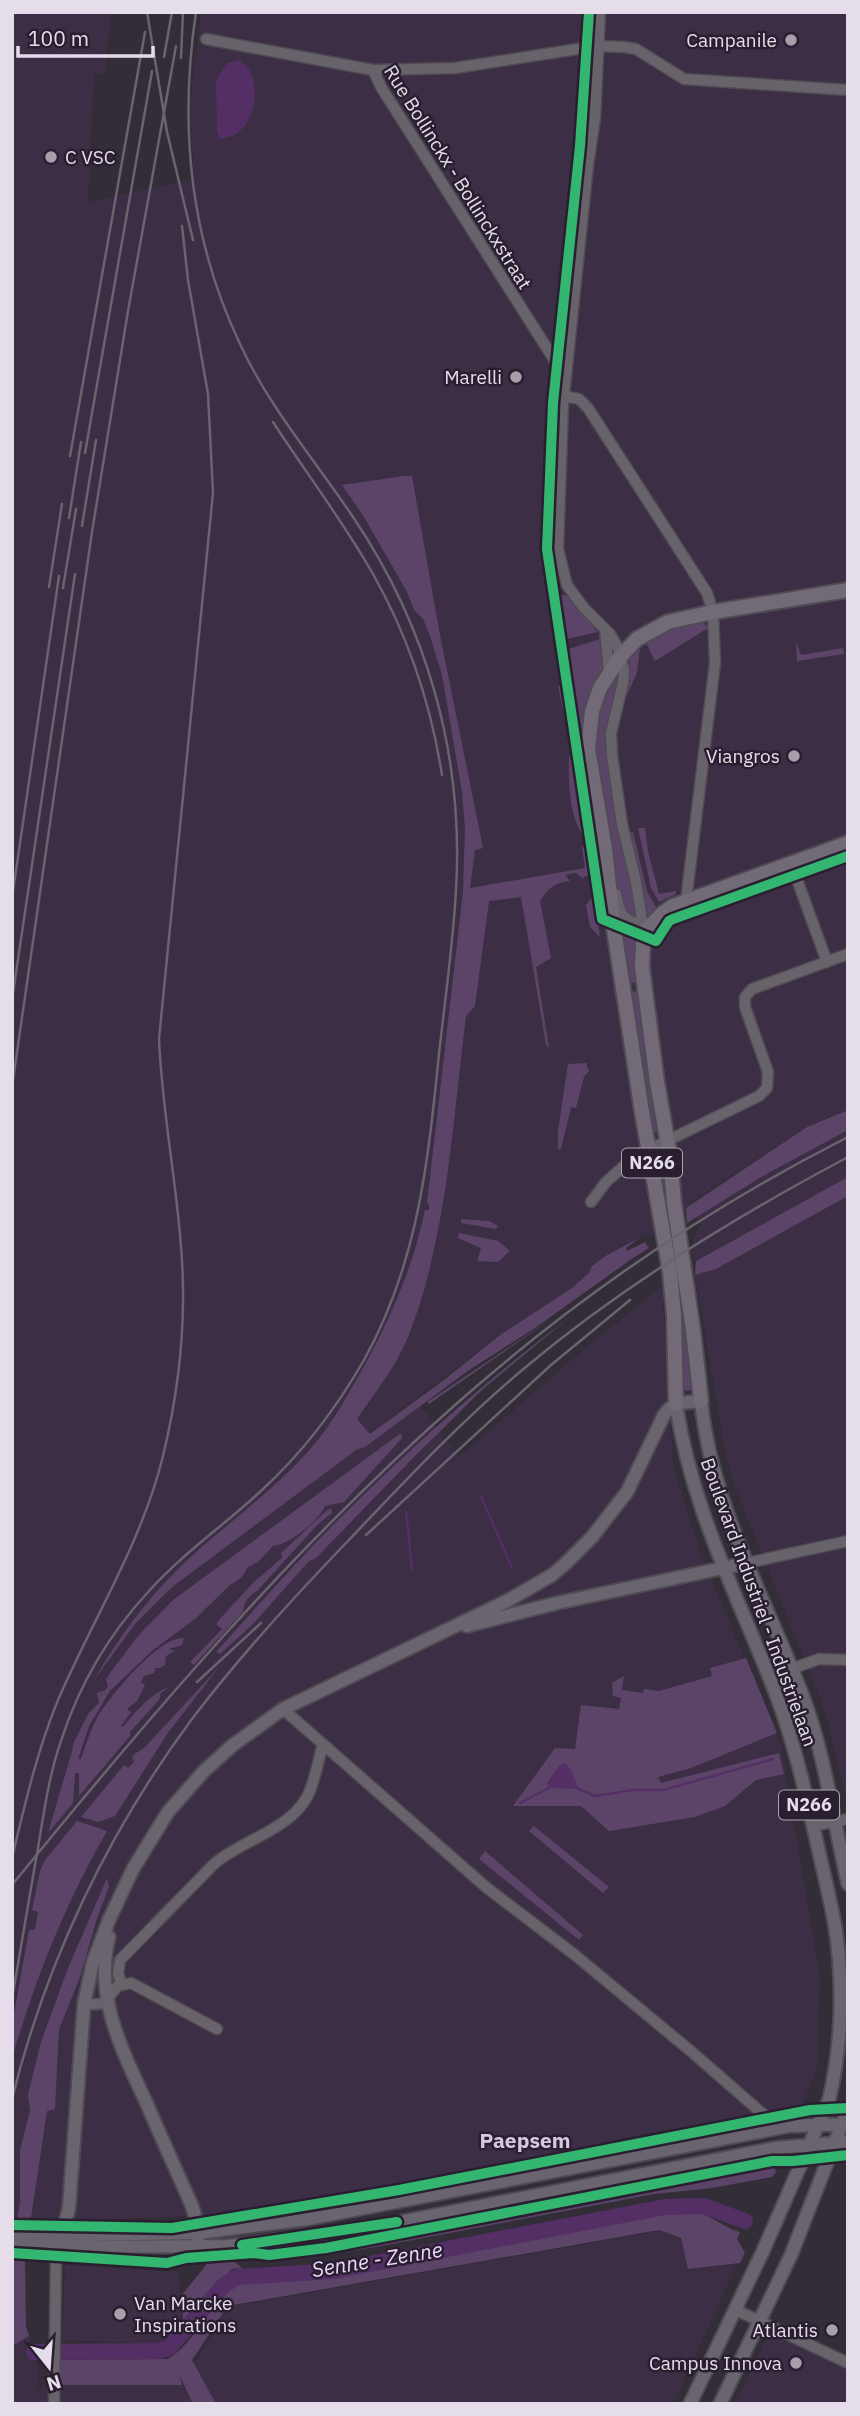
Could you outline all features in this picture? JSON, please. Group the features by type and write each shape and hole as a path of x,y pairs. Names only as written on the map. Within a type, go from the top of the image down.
{"highway":[{"path":"620,657 638,639 668,622 848,590"},
{"name":"Boulevard Industriel - Industrielaan","path":"620,657 609,672 593,711 588,750 670,1272 676,1404"},
{"path":"648,928 663,913 686,901 848,843"},
{"name":"Boulevard Industriel - Industrielaan","path":"648,928 643,944 642,967 701,1401"}],"main road":[{"path":"60,2241 69,2208 84,2004 93,1962 109,1920 141,1854 183,1794 233,1745 283,1709 449,1630 552,1575 583,1546 612,1513 640,1468 669,1407 701,1401"},
{"name":"Boulevard Industriel - Industrielaan","path":"701,1401 706,1444 713,1472 805,1703 818,1746 848,1884"},
{"name":"Boulevard Industriel - Industrielaan","path":"676,1404 690,1478 791,1734 835,1926 840,1973 835,2075 829,2101 736,2309 690,2404"},
{"path":"449,1630 557,1603 747,1563"},
{"path":"552,1575 546,1584 547,1590 557,1603"},
{"path":"514,1597 522,1612"},
{"path":"117,1906 104,1958 107,2002 116,2036 192,2206 198,2247"},
{"path":"720,2404 841,2143 848,2109"},
{"path":"12,2248 39,2250 80,2235 198,2233 319,2217 768,2130 845,2124"},
{"path":"12,2238 60,2241 81,2247 228,2246 380,2226 776,2148 841,2143"},
{"path":"12,2228 40,2230 60,2241"}],"street":[{"name":"N266","path":"564,396 588,165 590,62 597,46 600,12"},
{"name":"Rue Bollinckx - Bollinckxstraat","path":"206,39 373,70 381,87 556,364 566,365"},
{"path":"373,70 455,68 597,46 636,49 684,79 848,90"},
{"path":"564,396 579,399 588,408 708,593 713,612 715,663 686,901"},
{"name":"Boulevard Industriel - Industrielaan","path":"564,396 557,523 559,560 567,585 613,638 624,670 624,683 611,733 612,755 622,824 642,920 648,928"},
{"name":"Boulevard Industriel - Industrielaan","path":"605,629 609,672"},
{"path":"613,638 622,641 638,639"},
{"name":"Boulevard Industriel - Industrielaan","path":"605,849 622,916 648,928"},
{"path":"791,863 827,962"},
{"path":"591,1202 606,1182 634,1157 759,1096 767,1088 768,1072 745,1007 745,997 752,989 848,954"},
{"path":"747,1563 848,1541"},
{"path":"791,1669 819,1659 848,1660"},
{"path":"283,1709 487,1888 575,1955 693,2053 763,2114 768,2130"},
{"path":"122,1984 118,1974 120,1960 214,1864 228,1852 279,1826 296,1813 308,1795 323,1744"},
{"path":"813,1826 848,1819"},
{"path":"84,2004 107,2002 115,1989 122,1984 131,1983 218,2029"},
{"path":"54,2404 56,2257 60,2241"},
{"path":"736,2309 848,2363"}],"shaded area":[{"path":"12,12 111,12 105,74 94,74 88,202 194,179 190,104 201,12 848,12 848,1110 807,1127 702,1195 649,1237 643,1235 607,1255 592,1266 589,1273 572,1288 500,1335 380,1426 419,1403 459,1457 589,1345 662,1287 673,1465 701,1556 781,1745 820,1976 817,2069 801,2108 757,2124 398,2195 215,2215 74,2221 31,2218 27,2222 12,2221"},
{"path":"240,60 249,69 255,88 251,114 242,129 234,135 220,139 217,131 216,80 227,63"},
{"path":"412,476 439,630 483,848 475,850 470,888 585,868 582,847 587,845 591,874 582,878 576,873 565,875 570,881 552,887 540,901 551,958 536,967 549,1048 546,1045 521,897 489,901 475,1006 466,1016 447,1179 432,1260 403,1348 357,1419 370,1434 500,1335 572,1288 589,1273 592,1266 607,1255 639,1238 626,1248 627,1251 645,1242 649,1248 535,1328 469,1370 365,1447 356,1450 172,1587 135,1624 94,1680 133,1620 156,1592 196,1552 289,1471 311,1449 329,1425 385,1326 412,1258 425,1210 429,1210 427,1203 463,892 465,828 462,792 442,675 430,636 423,619 414,610 407,592 364,517 342,485"},
{"path":"556,594 568,596 598,632 566,639"},
{"path":"698,621 708,628 655,661 646,643 674,628"},
{"path":"600,639 606,663 588,706 583,727 579,728 566,650"},
{"path":"796,642 801,655 843,648 844,654 797,661"},
{"path":"640,647 637,673 626,697 630,680 629,656"},
{"path":"613,677 618,679 618,683 607,729 607,754 617,827 632,879 637,919 624,911 621,905 593,742 601,702"},
{"path":"566,685 573,735 569,739 558,686"},
{"path":"575,752 585,837 576,821 571,799 569,756"},
{"path":"638,828 645,828 659,894 676,891 676,894 659,902 651,888"},
{"path":"633,832 647,891 657,909 648,917 628,833"},
{"path":"594,894 600,937 590,927 586,905"},
{"path":"619,932 639,940 639,981 636,983 628,982"},
{"path":"637,991 640,993 660,1127 656,1132 652,1132 629,995"},
{"path":"586,1063 589,1071 584,1077 576,1108 571,1107 561,1149 558,1149 558,1131 568,1064"},
{"path":"848,1110 848,1130 763,1176 687,1223 686,1208 807,1127"},
{"path":"848,1130 848,1177 696,1261 691,1252 698,1228 702,1225 696,1217 763,1176"},
{"path":"659,1160 665,1165 694,1385 689,1391 683,1390 682,1386 657,1162"},
{"path":"848,1177 848,1196 716,1269 695,1275 696,1261"},
{"path":"848,1196 848,1805 826,1713 735,1488 725,1451 695,1275 716,1269"},
{"path":"461,1219 489,1221 498,1226 496,1229 461,1223"},
{"path":"459,1233 498,1241 510,1251 498,1262 477,1261 481,1248 458,1238"},
{"path":"557,1315 429,1404 427,1402"},
{"path":"571,1316 483,1389 315,1559 309,1561 253,1624 220,1654 216,1652 323,1535 394,1466 481,1388"},
{"path":"401,1433 402,1438 344,1502 325,1506 302,1532 273,1546 195,1619 153,1650 110,1691 89,1726 78,1759 81,1759 97,1718 123,1683 162,1647 184,1638 182,1645 169,1649 175,1651 166,1656 165,1665 144,1676 141,1682 145,1685 137,1701 127,1709 131,1712 121,1726 150,1699 169,1687 161,1693 159,1700 79,1796 79,1773 75,1773 73,1803 48,1833 73,1744 88,1714 99,1703 97,1693 108,1686 106,1680 110,1673 138,1636 173,1600"},
{"path":"331,1508 332,1513 319,1523 249,1597 243,1612 194,1665 190,1662 222,1629 217,1622 254,1582 283,1557 281,1553"},
{"path":"746,1658 777,1733 691,1768 658,1777 661,1783 779,1753 784,1774 756,1780 725,1806 695,1817 609,1831 581,1806 513,1806 555,1748 575,1749 581,1705 619,1709 621,1698 613,1696 612,1683 624,1676 622,1690 643,1693 644,1689 659,1691 712,1676 710,1668"},
{"path":"220,1666 167,1734 115,1816 98,1822 81,1817 124,1765 128,1768 134,1762 132,1756 145,1747"},
{"path":"564,1763 570,1768 579,1789 549,1788 547,1783"},
{"path":"77,1821 107,1831 78,1885 53,1942 12,2058 12,2025 29,1930 35,1930 38,1912 32,1910 40,1871 45,1860"},
{"path":"534,1826 609,1887 603,1893 529,1831"},
{"path":"485,1851 583,1935 579,1940 479,1859"},
{"path":"107,1878 109,1887 80,1977 59,2029 55,2109 47,2111 31,2218 27,2222 17,2222 20,2201 20,2150 30,2111 28,2095 41,2042 68,1968"},
{"path":"775,2167 776,2172 772,2177 712,2188 654,2194 357,2250 330,2248 396,2237"},
{"path":"676,2211 702,2213 740,2232 737,2239 745,2253 740,2263 688,2269 681,2238 659,2230 228,2306 192,2360 216,2404 193,2404 180,2376 182,2385 58,2385 61,2360 168,2359 189,2340 221,2297 246,2282 291,2282"},
{"path":"659,2231 681,2239 688,2270 737,2264 673,2404 12,2404 12,2346 29,2336 40,2375 36,2394 43,2385 182,2385 228,2307"},
{"path":"13,2256 25,2256 26,2327 29,2336 12,2346"},
{"path":"229,2257 242,2268 232,2269 221,2280 167,2346 164,2343 183,2321 182,2295 210,2260 219,2262"},
{"path":"65,2265 179,2272 182,2321 162,2344 62,2340"},
{"name":"Campus Innova","path":"770,2332 848,2368 848,2404 735,2404"}],"waterway":[{"path":"481,1496 512,1568"},
{"path":"406,1512 412,1569"},
{"path":"579,1789 595,1796 633,1790 663,1790 773,1759"},
{"path":"520,1803 549,1788"},
{"name":"Senne - Zenne","path":"34,2352 158,2351 169,2348 223,2286 237,2277 334,2271 665,2207 704,2206 745,2221"}],"railway":[{"path":"147,12 167,132 193,240"},
{"path":"164,57 172,12"},
{"path":"181,58 183,12"},
{"path":"12,1999 50,1780 68,1720 86,1680 134,1607 176,1564 278,1475 305,1444 354,1378 382,1323 409,1249 425,1173 453,931 457,840 454,791 436,695 421,649 402,603 379,559 353,517 278,411 252,367 223,304 210,264 200,223 189,139 191,55 196,12"},
{"path":"70,456 145,32"},
{"path":"12,1087 92,532 128,311 176,46"},
{"path":"85,453 152,71"},
{"path":"12,1858 32,1778 58,1700 130,1550 154,1488 168,1432 180,1360 182,1261 159,1039 213,493 208,394 188,280 182,226"},
{"path":"273,422 349,535 386,598 417,671 432,723 442,775"},
{"path":"82,526 96,440"},
{"path":"69,518 81,442"},
{"path":"49,587 62,504"},
{"path":"63,588 76,509"},
{"path":"12,1000 75,574"},
{"path":"12,898 59,576"},
{"path":"12,1885 118,1757 227,1632 342,1511 463,1398 553,1324 647,1255 746,1193 848,1137"},
{"path":"12,2099 26,2048 62,1948 107,1853 133,1807 192,1719 266,1629 434,1452 527,1366 603,1307 682,1253 764,1203 848,1157"},
{"path":"366,1535 551,1365 630,1300"},
{"path":"197,1682 261,1623"}],"cycle path":[{"path":"589,12 580,146 553,403 547,549 602,919 656,941 673,919 848,856"},
{"path":"12,2225 172,2228 399,2190 810,2110 848,2108"},
{"path":"12,2253 167,2263 186,2258 254,2253 269,2255 326,2248 772,2161 848,2155"},
{"path":"242,2245 397,2222"}],"place":[{"name":"Campanile","path":"791,40"},
{"name":"C VSC","path":"51,157"},
{"name":"Marelli","path":"516,377"},
{"name":"Viangros","path":"794,756"},
{"name":"Van Marcke Inspirations","path":"120,2314"},
{"name":"Atlantis","path":"832,2330"},
{"name":"Campus Innova","path":"796,2363"}],"district":[{"name":"Paepsem","path":"525,2141"}]}
